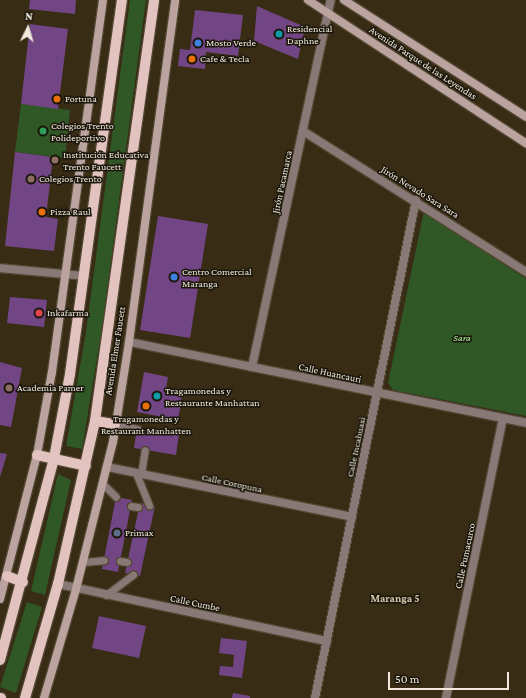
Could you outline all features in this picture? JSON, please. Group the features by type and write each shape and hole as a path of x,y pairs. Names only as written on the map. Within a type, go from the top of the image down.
{"main road":[{"path":"0,599 37,455 52,372 103,0"},
{"path":"0,660 23,582 54,458 70,374 85,276 122,0"},
{"name":"Avenida Elmer Faucett","path":"25,698 58,584 95,421 154,0"},
{"name":"Avenida Elmer Faucett","path":"44,698 76,589 107,467 129,342 175,0"},
{"name":"Avenida Parque de las Leyendas","path":"308,0 526,143"},
{"name":"Avenida Parque de las Leyendas","path":"344,0 526,117"},
{"path":"95,421 115,424"},
{"path":"37,455 86,466"},
{"path":"7,576 23,582"}],"street":[{"name":"Jirón Pacamarca","path":"252,367 331,0"},
{"name":"Jirón Nevado Sara Sara","path":"303,131 416,200 526,272"},
{"name":"Calle Incahuasi","path":"315,698 416,200"},
{"path":"0,268 85,276"},
{"name":"Calle Huancauri","path":"129,342 526,423"},
{"name":"Calle Pumacurco","path":"446,698 503,418"},
{"name":"Calle Coropuna","path":"107,467 352,518"},
{"name":"Calle Cumbe","path":"58,584 327,641"}],"lane":[{"path":"115,424 137,429"},
{"path":"145,450 138,474 149,505"},
{"path":"103,484 116,497"},
{"path":"131,506 138,507"},
{"path":"83,562 104,560"},
{"path":"106,595 133,575"}],"green space":[{"path":"130,0 146,0 101,334 82,449 66,446 86,332"},
{"name":"Colegios Trento Polideportivo","path":"21,104 70,110 65,158 15,152"},
{"name":"Sara","path":"424,211 526,279 526,416 393,390 388,383"},
{"path":"58,474 71,480 45,595 31,591"},
{"path":"27,602 42,607 16,693 0,687"}],"building":[{"path":"30,0 76,0 75,14 29,9"},
{"name":"Residencial Daphne","path":"257,6 305,27 298,59 254,41"},
{"path":"195,10 243,15 238,56 206,52 205,69 178,66 180,49 190,50"},
{"path":"30,24 68,29 58,109 21,104"},
{"path":"15,152 53,157 46,217 58,219 54,251 5,246"},
{"name":"Centro Comercial Maranga","path":"158,216 208,224 190,338 140,330"},
{"path":"10,297 47,300 44,327 7,323"},
{"name":"Academia Pamer","path":"0,362 22,368 11,427 0,425"},
{"name":"Tragamonedas y Restaurante Manhattan","path":"144,372 168,377 165,394 182,397 178,420 137,412"},
{"path":"137,428 179,434 176,455 134,448"},
{"path":"0,453 7,454 0,477"},
{"path":"116,497 132,500 118,572 102,569"},
{"path":"140,503 155,506 140,576 125,573"},
{"path":"99,616 146,626 139,658 92,648"},
{"path":"221,638 247,641 242,678 219,675 220,666 233,667 234,655 219,653"},
{"path":"233,693 250,696 250,698 232,698"}],"place":[{"name":"Residencial Daphne","path":"279,34"},
{"name":"Mosto Verde","path":"198,43"},
{"name":"Cafe & Tecla","path":"192,59"},
{"name":"Fortuna","path":"57,99"},
{"name":"Colegios Trento Polideportivo","path":"43,131"},
{"name":"Institución Educativa Trento Faucett","path":"55,160"},
{"name":"Colegios Trento","path":"31,179"},
{"name":"Pizza Raul","path":"42,212"},
{"name":"Centro Comercial Maranga","path":"174,277"},
{"name":"Inkafarma","path":"39,313"},
{"name":"Academia Pamer","path":"9,388"},
{"name":"Tragamonedas y Restaurante Manhattan","path":"157,396"},
{"name":"Tragamonedas y Restaurant Manhatten","path":"146,406"},
{"name":"Primax","path":"117,533"}],"district":[{"name":"Maranga 5","path":"395,598"}]}
